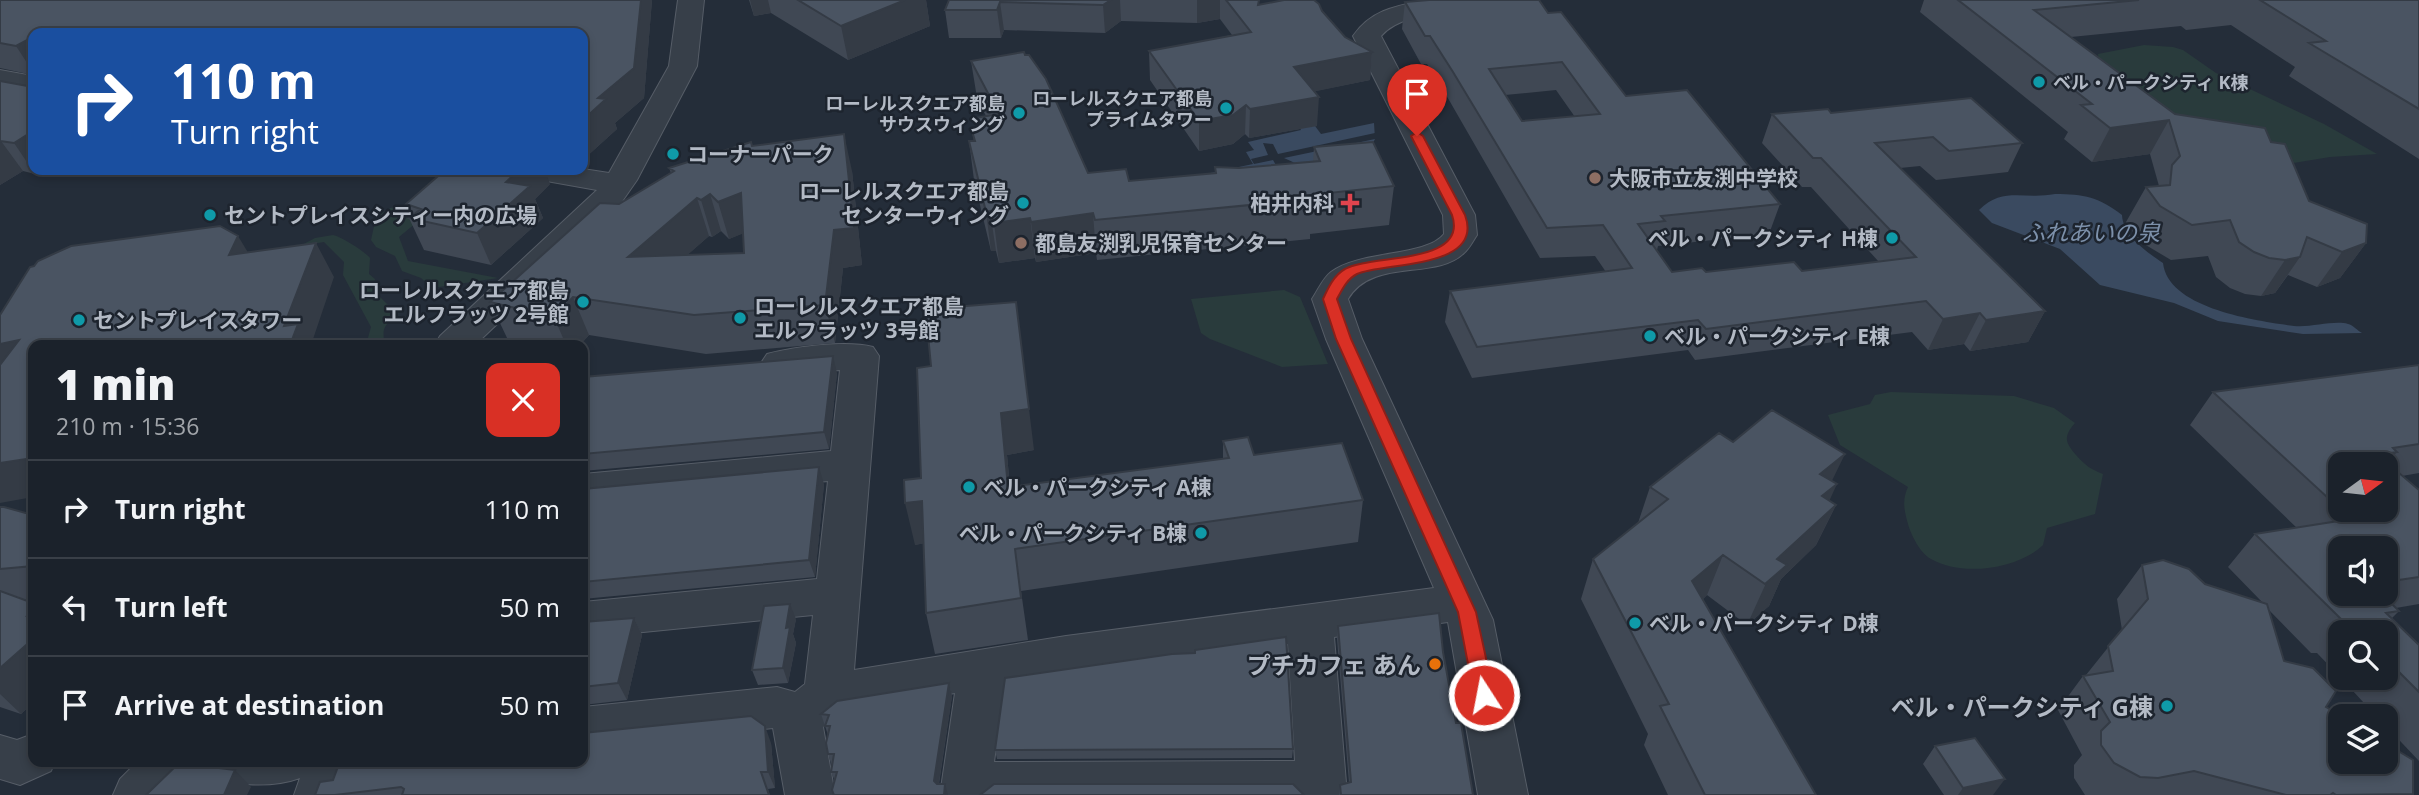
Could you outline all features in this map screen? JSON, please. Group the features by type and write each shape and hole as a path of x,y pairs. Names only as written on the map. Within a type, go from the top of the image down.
{"street":[{"path":"458,340 602,206 618,184 683,66 691,0"},
{"path":"1478,0 1386,18 1372,25 1367,36 1459,215 1462,224 1458,237 1444,251 1426,258 1380,263 1350,272 1336,285 1330,299 1344,339 1469,620 1503,795"},
{"path":"0,79 28,84"},
{"path":"565,175 618,184"},
{"path":"749,365 860,356 838,595 812,707 810,795"},
{"path":"588,489 850,464"},
{"path":"588,620 838,595"},
{"path":"588,727 777,707 812,707 982,669 1066,655 1463,603"},
{"path":"982,669 966,790 1321,789 1310,623"},
{"path":"0,757 20,763 28,759"},
{"path":"138,795 165,767"},
{"path":"319,795 329,767"}],"shaded area":[{"path":"2144,45 2183,50 2216,73 2324,124 2377,154 2330,157 2270,167 2261,165 2100,72 2098,54"},
{"path":"474,175 399,237 408,261 498,278 432,288 421,278 402,271 395,256 376,247 371,240 376,217 390,208 413,203"},
{"path":"333,235 342,238 370,258 369,274 375,279 374,291 394,311 392,320 385,327 384,340 367,340 371,327 343,275 344,262 324,242 300,246 315,238"},
{"path":"1284,290 1300,297 1328,364 1282,367 1201,333 1191,299"},
{"path":"1891,392 2014,396 2054,408 2075,423 2067,436 2072,450 2088,466 2103,474 2095,514 2047,528 2043,545 2005,565 1958,568 1931,559 1920,548 1909,528 1904,505 1908,487 1840,445 1828,415 1870,404 1875,395"}],"water":[{"path":"1374,123 1375,139 1371,147 1307,166 1295,163 1126,191 1253,164 1246,152 1254,150 1248,142 1301,130 1299,126 1315,126 1321,134"},
{"name":"ふれあいの泉","path":"2055,194 2091,198 2122,215 2123,223 2131,237 2163,263 2169,279 2181,292 2197,302 2259,321 2294,326 2342,323 2362,333 2303,334 2218,321 2174,303 2100,285 2060,249 1992,223 1979,210 2005,196"}],"pier":[{"path":"1375,133 1375,139 1284,158 1295,163 1277,167 1273,160 1254,164 1251,159 1268,155 1263,143 1273,144 1278,154"}],"building":[{"path":"0,0 641,0 634,68 598,98 606,99 588,115 588,28 28,28 28,40 16,46 0,43"},
{"path":"798,0 905,0 841,26"},
{"path":"949,0 1111,0 1103,5 1000,2 997,10 945,10"},
{"path":"1226,0 1259,0 1258,5 1284,0 1314,0 1345,37 1372,52 1294,67 1319,97 1250,109 1246,105 1233,115 1199,121 1149,51 1251,32"},
{"path":"1539,0 1548,13 1561,12 1626,96 1687,90 1780,204 1661,216 1665,221 1638,224 1672,272 1702,268 1706,272 1794,262 1802,271 1916,257 1821,158 1813,158 1772,114 1828,109 1831,113 1971,98 2022,143 1949,151 1933,137 1875,143 2045,311 1986,320 1980,313 1943,319 1926,301 1706,329 1698,320 1477,347 1450,291 1632,268 1603,225 1547,228 1453,72 1430,36 1425,36 1405,2","holes":["1562,62 1600,114 1522,121 1489,69"]},
{"path":"1958,0 2139,0 2034,10 2175,114 2265,128 2271,142 2285,144 2309,201 2367,224 2366,243 2342,252 2307,237 2300,257 2285,260 2269,258 2239,242 2230,220 2192,225 2160,206 2146,187 2170,185 2172,165 2180,156 2169,120 2110,128 2081,105 2092,104"},
{"path":"2260,0 2419,0 2419,109 2309,43 2326,41"},
{"path":"1024,52 1046,79 1088,173 1126,169 1129,181 1216,173 1215,167 1239,168 1320,161 1314,147 1373,142 1394,186 1310,195 1312,199 1095,220 1093,213 1031,222 1030,218 994,223 990,211 986,212 969,141 975,141 972,131 978,130 975,118 999,114 971,61"},
{"path":"0,81 28,86 28,134 14,143 0,141"},
{"path":"844,134 854,228 834,230 825,305 694,315 573,297 554,317 490,302 600,203 619,204 674,171 669,168 751,142 752,146","holes":["741,193 744,253 628,257 697,198 701,200 710,194 718,202"]},
{"path":"439,175 514,175 506,182 530,186 477,233 409,218 421,209 406,204"},
{"path":"220,226 238,236 229,255 316,243 284,326 298,324 292,340 28,340 28,459 0,463 0,365 19,340 0,344 0,315 30,267 71,246"},
{"path":"1016,302 1029,409 1001,413 1008,487 1229,458 1223,441 1248,437 1254,455 1342,443 1363,500 1015,549 1021,598 926,613 922,501 905,503 904,480 921,478 917,368 931,366 926,314 943,312 942,308"},
{"path":"833,356 824,432 588,454 588,377"},
{"path":"2419,365 2419,444 2393,448 2397,452 2328,452 2328,498 2213,392"},
{"name":"ベル・パークシティ D棟","path":"1772,410 1845,454 1820,474 1837,484 1822,496 1836,505 1777,559 1787,565 1765,584 1723,555 1692,581 1816,795 1705,795 1660,706 1669,704 1593,559 1668,499 1650,487 1719,433 1733,442"},
{"path":"819,467 809,560 588,582 588,489"},
{"path":"2398,472 2419,490 2419,577 2398,580 2398,536 2328,536 2328,606 2394,606 2399,611 2386,613 2393,620 2342,620 2255,534 2332,522 2398,522"},
{"path":"0,507 4,507 28,514 28,566 0,569"},
{"path":"2163,560 2189,569 2205,584 2267,604 2284,661 2313,668 2328,683 2328,690 2336,691 2326,707 2328,774 2398,774 2398,751 2413,760 2413,794 2286,795 2194,771 2158,778 2140,777 2114,763 2101,745 2101,731 2110,722 2083,676 2113,671 2108,646 2148,599 2142,565"},
{"path":"0,591 28,601 28,643 0,668"},
{"path":"790,604 786,628 790,627 783,668 752,670 764,606"},
{"path":"1439,613 1456,723 1461,723 1473,795 1341,795 1340,785 1351,782 1338,626"},
{"path":"634,618 618,683 588,686 588,622"},
{"path":"2398,625 2419,645 2419,692 2398,671"},
{"path":"1286,637 1293,749 995,750 1005,678 1195,653 1195,650"},
{"path":"949,683 934,781 937,784 945,784 944,795 834,795 832,790 837,772 831,772 834,754 828,754 826,743 830,726 825,726 829,715 821,714 837,701"},
{"path":"751,716 765,726 768,772 761,772 769,795 402,795 404,789 401,787 315,795 320,782 333,780 338,767 588,767 588,732"},
{"path":"1975,738 2005,779 1963,788 1935,746"},
{"path":"175,767 235,770 224,795 146,795"},
{"path":"994,784 1293,784 1304,795 980,795"}],"place":[{"name":"ベル・パークシティ K棟","path":"2039,82"},
{"name":"ローレルスクエア都島 プライムタワー","path":"1226,108"},
{"name":"ローレルスクエア都島 サウスウィング","path":"1019,113"},
{"name":"コーナーパーク","path":"673,154"},
{"name":"大阪市立友渕中学校","path":"1595,178"},
{"name":"ローレルスクエア都島 センターウィング","path":"1023,203"},
{"name":"柏井内科","path":"1350,203"},
{"name":"セントプレイスシティー内の広場","path":"210,215"},
{"name":"ベル・パークシティ H棟","path":"1892,238"},
{"name":"都島友渕乳児保育センター","path":"1021,243"},
{"name":"ローレルスクエア都島 エルフラッツ 2号館","path":"583,302"},
{"name":"ローレルスクエア都島 エルフラッツ 3号館","path":"740,318"},
{"name":"セントプレイスタワー","path":"79,320"},
{"name":"ベル・パークシティ E棟","path":"1650,336"},
{"name":"ベル・パークシティ A棟","path":"969,487"},
{"name":"ベル・パークシティ B棟","path":"1201,533"},
{"name":"ベル・パークシティ D棟","path":"1635,623"},
{"name":"プチカフェ あん","path":"1435,664"},
{"name":"ベル・パークシティ G棟","path":"2167,706"}],"route":[{"path":"1417,136 1459,215 1461,232 1444,251 1426,258 1380,263 1350,272 1332,292 1331,308 1467,612 1484,695"}]}
